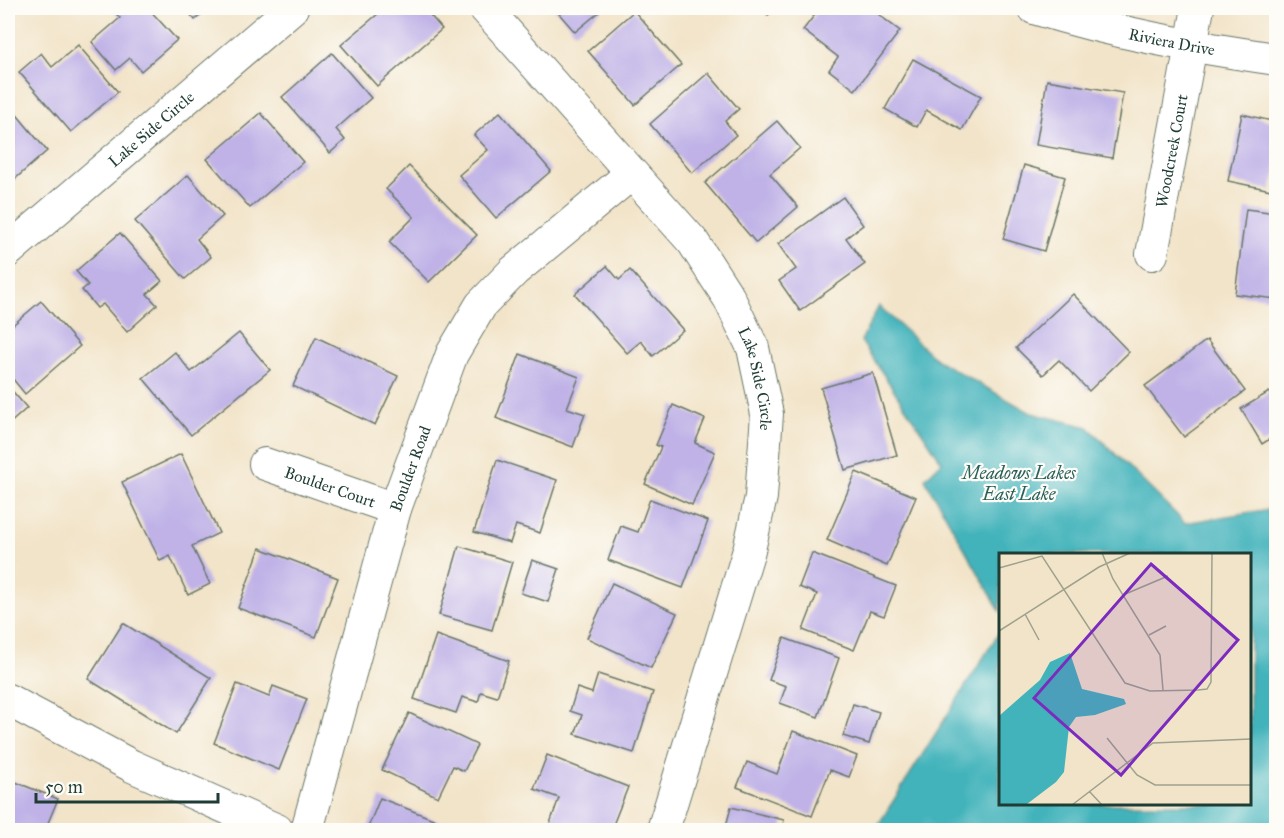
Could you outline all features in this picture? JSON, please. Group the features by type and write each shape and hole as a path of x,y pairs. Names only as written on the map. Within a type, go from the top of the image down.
{"street":[{"name":"Lake Side Circle","path":"8,251 291,8"},
{"name":"Lake Side Circle","path":"485,8 693,242 729,298 753,348 767,414 761,497 749,550 663,831"},
{"name":"Riviera Drive","path":"1034,8 1082,23 1191,46 1276,59"},
{"name":"Woodcreek Court","path":"1152,254 1198,8"},
{"name":"Boulder Road","path":"307,831 395,509 452,354 481,305 514,271 631,174"},
{"name":"Boulder Court","path":"265,464 395,509"},
{"path":"8,700 132,766 277,831"}],"water":[{"name":"Meadows Lakes East Lake","path":"879,306 937,360 1031,413 1088,427 1185,523 1270,509 1276,505 1276,830 875,830 999,633 999,805 1251,805 1251,553 999,553 999,609 925,479 942,462 861,341"}],"building":[{"path":"111,8 148,8 177,40 141,71 130,58 116,70 92,42 120,18"},
{"path":"185,8 210,8 195,20"},
{"path":"385,8 424,8 442,29 377,86 341,45"},
{"path":"554,8 604,8 575,32"},
{"path":"762,8 778,8 768,15"},
{"path":"820,8 870,8 900,31 855,90 829,70 838,57 803,30"},
{"path":"634,11 681,65 635,105 588,51"},
{"path":"78,45 118,92 71,132 19,72 41,53 52,67"},
{"path":"332,53 371,98 336,129 345,140 330,153 282,97"},
{"path":"913,59 981,96 962,130 926,110 917,127 885,109"},
{"path":"708,73 739,109 725,121 736,135 692,173 650,124"},
{"path":"1047,80 1123,93 1112,158 1036,145"},
{"path":"8,104 47,151 8,185"},
{"path":"500,112 551,171 496,218 459,175 488,150 474,135"},
{"path":"261,113 303,162 250,208 207,159"},
{"path":"1242,114 1276,122 1276,172 1271,190 1228,181"},
{"path":"777,121 800,148 770,174 798,207 756,243 705,183"},
{"path":"1024,165 1065,177 1044,251 1003,239"},
{"path":"409,166 477,235 429,282 389,242 414,217 386,189"},
{"path":"188,175 223,216 197,239 211,257 185,279 135,221"},
{"path":"843,197 863,225 846,238 865,264 800,311 779,281 796,269 778,244"},
{"path":"1246,209 1276,213 1276,299 1235,294"},
{"path":"120,233 162,281 147,294 157,305 127,332 103,304 97,308 82,290 88,285 76,271"},
{"path":"607,266 619,280 630,270 683,330 653,356 641,341 627,353 575,294"},
{"path":"1073,294 1129,352 1089,391 1059,360 1043,375 1016,348"},
{"path":"41,301 80,346 25,394 8,373 8,329"},
{"path":"239,333 270,370 191,435 143,378 175,352 191,372"},
{"path":"316,337 398,376 375,425 293,386"},
{"path":"1207,340 1245,391 1184,437 1145,386"},
{"path":"520,354 579,377 567,408 585,414 573,447 496,418"},
{"path":"873,373 897,455 845,470 821,388"},
{"path":"8,386 27,408 8,425"},
{"path":"1269,392 1276,403 1276,435 1262,444 1241,409"},
{"path":"673,405 705,419 695,443 715,452 692,505 645,484 661,447 656,445"},
{"path":"181,454 219,533 192,546 210,584 188,595 170,556 160,561 122,482"},
{"path":"497,460 557,480 540,533 516,525 510,543 474,532"},
{"path":"856,472 916,497 887,566 827,540"},
{"path":"650,499 708,521 683,588 608,560 621,526 638,532"},
{"path":"459,546 512,562 492,630 439,615"},
{"path":"260,548 338,578 316,637 238,608"},
{"path":"812,553 896,586 884,616 870,611 854,650 803,630 817,594 799,587"},
{"path":"532,560 559,569 548,602 521,593"},
{"path":"612,583 677,613 651,668 587,638"},
{"path":"123,623 211,678 176,734 88,679"},
{"path":"436,635 509,661 497,697 481,692 478,702 462,697 456,713 414,699"},
{"path":"784,638 839,658 818,717 780,703 786,686 769,680"},
{"path":"598,674 653,692 634,753 575,734 582,715 570,711 577,688 592,693"},
{"path":"237,684 269,697 273,686 307,699 279,770 214,743"},
{"path":"853,704 879,712 869,744 843,736"},
{"path":"409,713 477,745 464,771 453,766 438,797 382,770"},
{"path":"793,731 857,756 849,777 830,770 812,816 737,787 747,762 777,774"},
{"path":"547,755 628,787 611,830 548,829 559,798 534,789"},
{"path":"8,779 58,799 45,830 8,830"},
{"path":"380,798 456,828 455,830 367,830"},
{"path":"731,807 784,820 782,830 725,830"}]}
